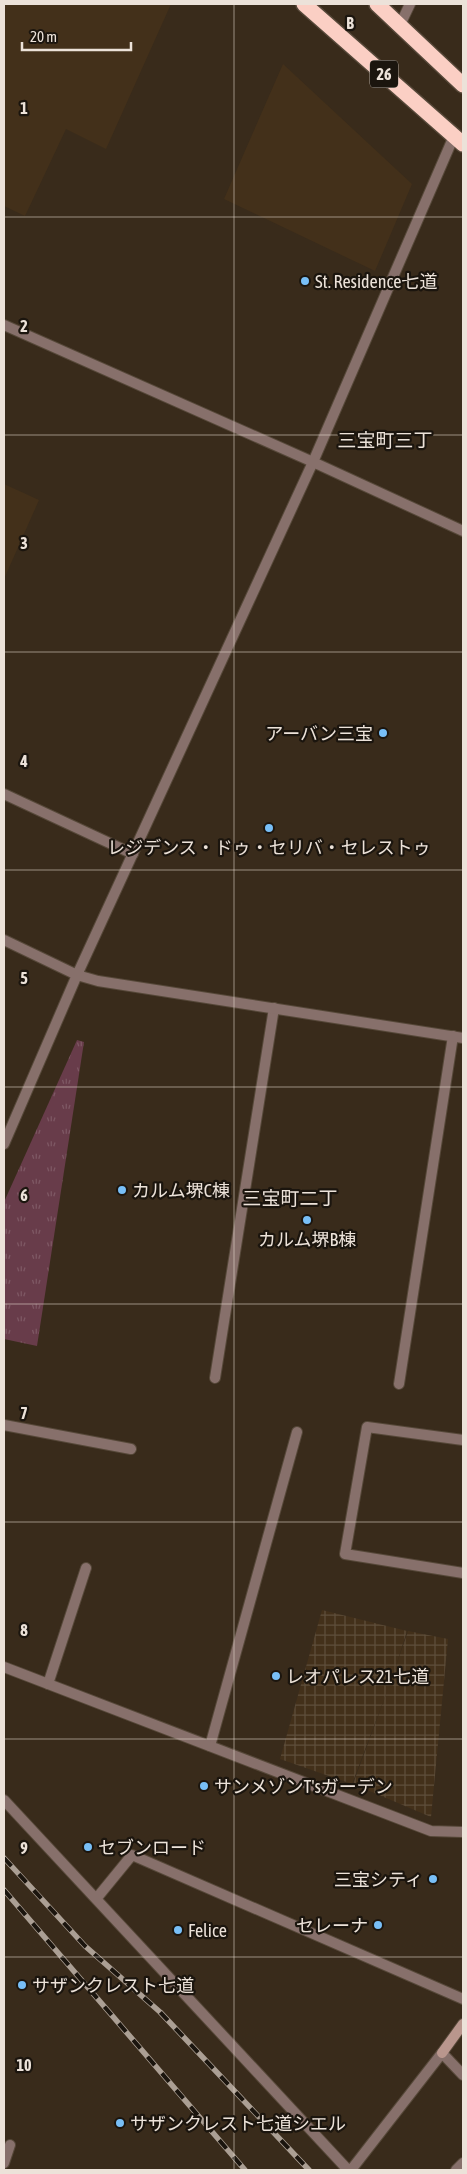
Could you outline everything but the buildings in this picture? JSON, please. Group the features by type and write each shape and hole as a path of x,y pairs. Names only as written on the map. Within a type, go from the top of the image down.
{"highway":[{"name":"26","path":"304,4 459,140"},
{"path":"377,4 463,86"}],"street":[{"path":"400,25 410,4"},
{"path":"4,1144 77,975 459,140"},
{"path":"4,325 313,462 463,531"},
{"path":"4,794 133,854"},
{"path":"4,940 77,975 98,981 458,1037 399,1384"},
{"path":"215,1378 274,1008"},
{"path":"4,1425 130,1449"},
{"path":"463,1440 367,1426 345,1554 463,1573"},
{"path":"210,1746 297,1432"},
{"path":"48,1684 86,1568"},
{"path":"4,1667 431,1830 463,1832"},
{"path":"4,1800 350,2170 463,2024"},
{"path":"96,1899 132,1855 463,1999"},
{"path":"442,2053 463,2075"},
{"path":"4,2163 10,2145"},
{"path":"456,2170 463,2163"}],"shaded area":[{"path":"4,4 171,4 106,149 66,129 25,216 4,206"},
{"path":"283,64 412,184 375,271 224,199"},
{"path":"4,484 39,500 4,579"},
{"path":"322,1610 407,1631 394,1672 408,1631 448,1639 431,1817 353,1784 391,1681 352,1784 280,1759"}],"green space":[{"path":"77,1040 84,1042 37,1346 4,1339 4,1202"}],"railway":[{"path":"4,1858 85,1946 160,2012 309,2170"},
{"path":"4,1890 245,2170"}],"place":[{"name":"St. Residence七道","path":"305,281"},
{"name":"アーバン三宝","path":"383,733"},
{"name":"レジデンス・ドゥ・セリバ・セレストゥ","path":"269,828"},
{"name":"カルム堺C棟","path":"122,1190"},
{"name":"カルム堺B棟","path":"307,1220"},
{"name":"レオパレス21七道","path":"276,1676"},
{"name":"サンメゾンT'sガーデン","path":"204,1786"},
{"name":"セブンロード","path":"88,1847"},
{"name":"三宝シティ","path":"433,1879"},
{"name":"セレーナ","path":"378,1925"},
{"name":"Felice","path":"178,1930"},
{"name":"サザンクレスト七道","path":"22,1985"},
{"name":"サザンクレスト七道シエル","path":"120,2123"}],"district":[{"name":"三宝町三丁","path":"385,440"},
{"name":"三宝町二丁","path":"290,1198"}]}
